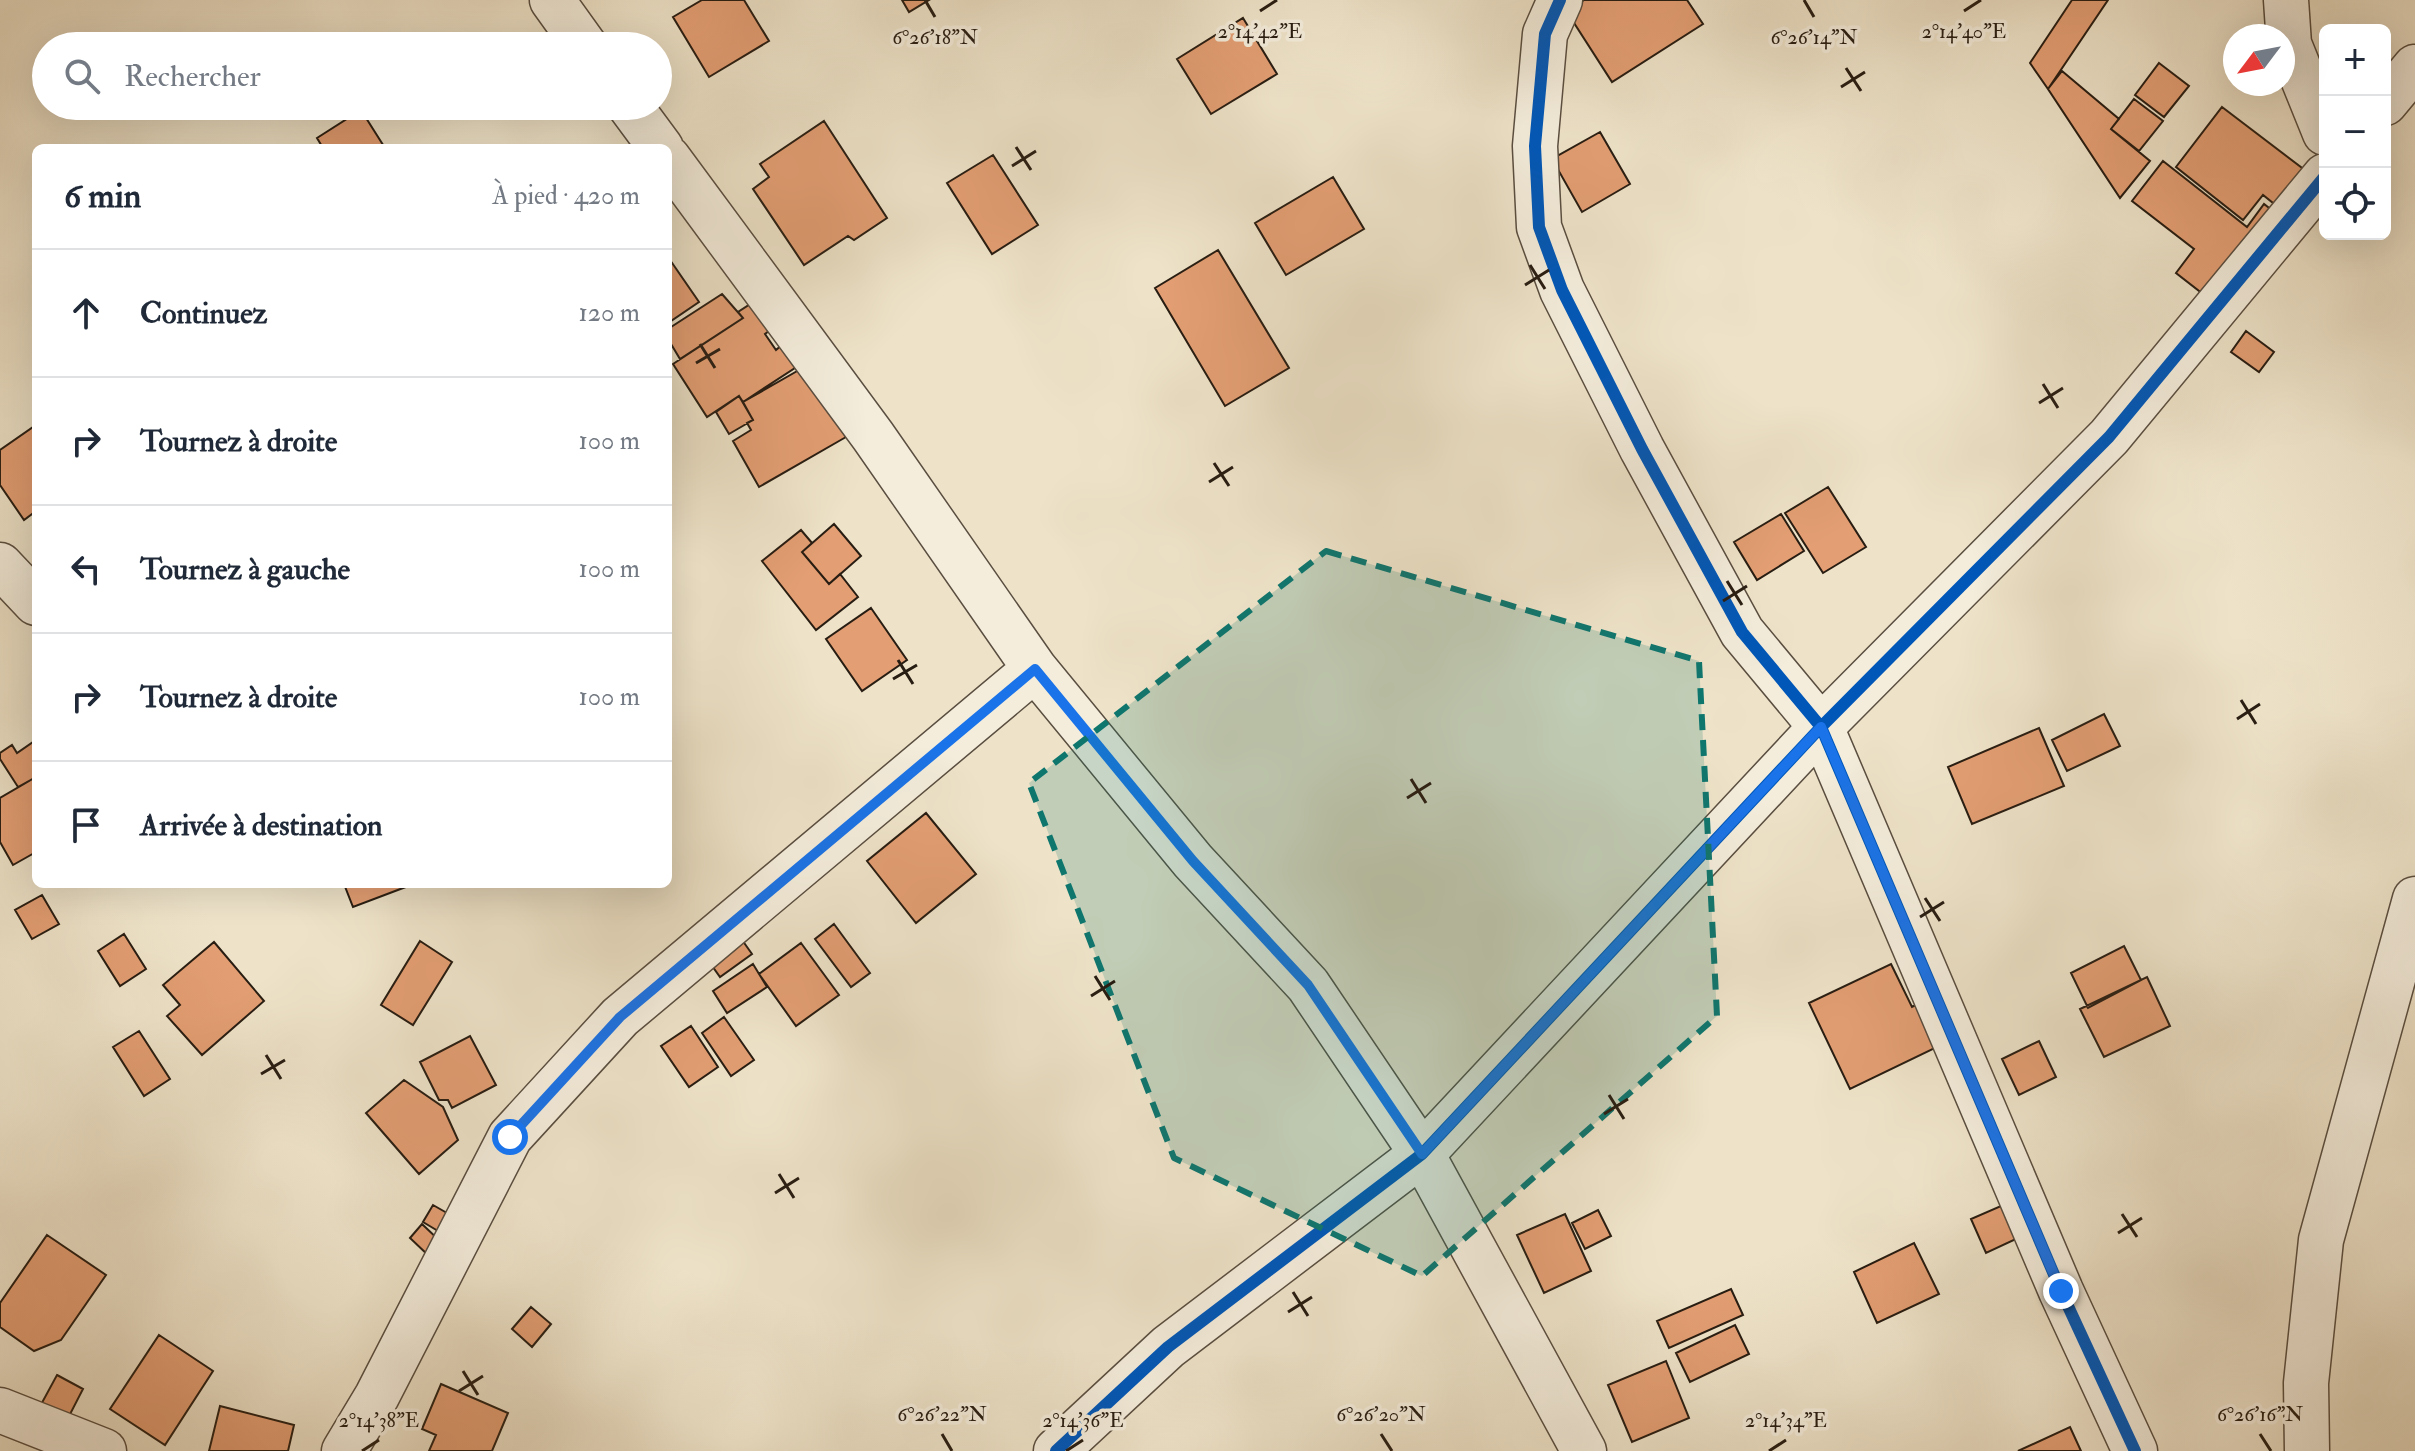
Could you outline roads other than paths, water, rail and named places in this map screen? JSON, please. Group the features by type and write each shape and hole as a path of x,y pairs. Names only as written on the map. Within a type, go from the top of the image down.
{"street":[{"path":"552,0 575,32"},
{"path":"1560,0 1545,34 1535,146 1539,227 1562,290 1742,632 1821,727 2061,1291 2135,1451"},
{"path":"2286,0 2289,44 2319,118"},
{"path":"2391,96 2415,67"},
{"path":"640,120 658,144"},
{"path":"672,163 873,436 1035,669 1193,861 1308,985 1422,1154 1584,1451"},
{"path":"1056,1451 1168,1347 1422,1154 1821,727 2109,437 2319,183"},
{"path":"0,565 32,599"},
{"path":"344,1451 377,1396 510,1137 620,1017 1035,669"},
{"path":"2307,1451 2306,1383 2321,1240 2415,899"},
{"path":"0,1410 104,1451"}]}
